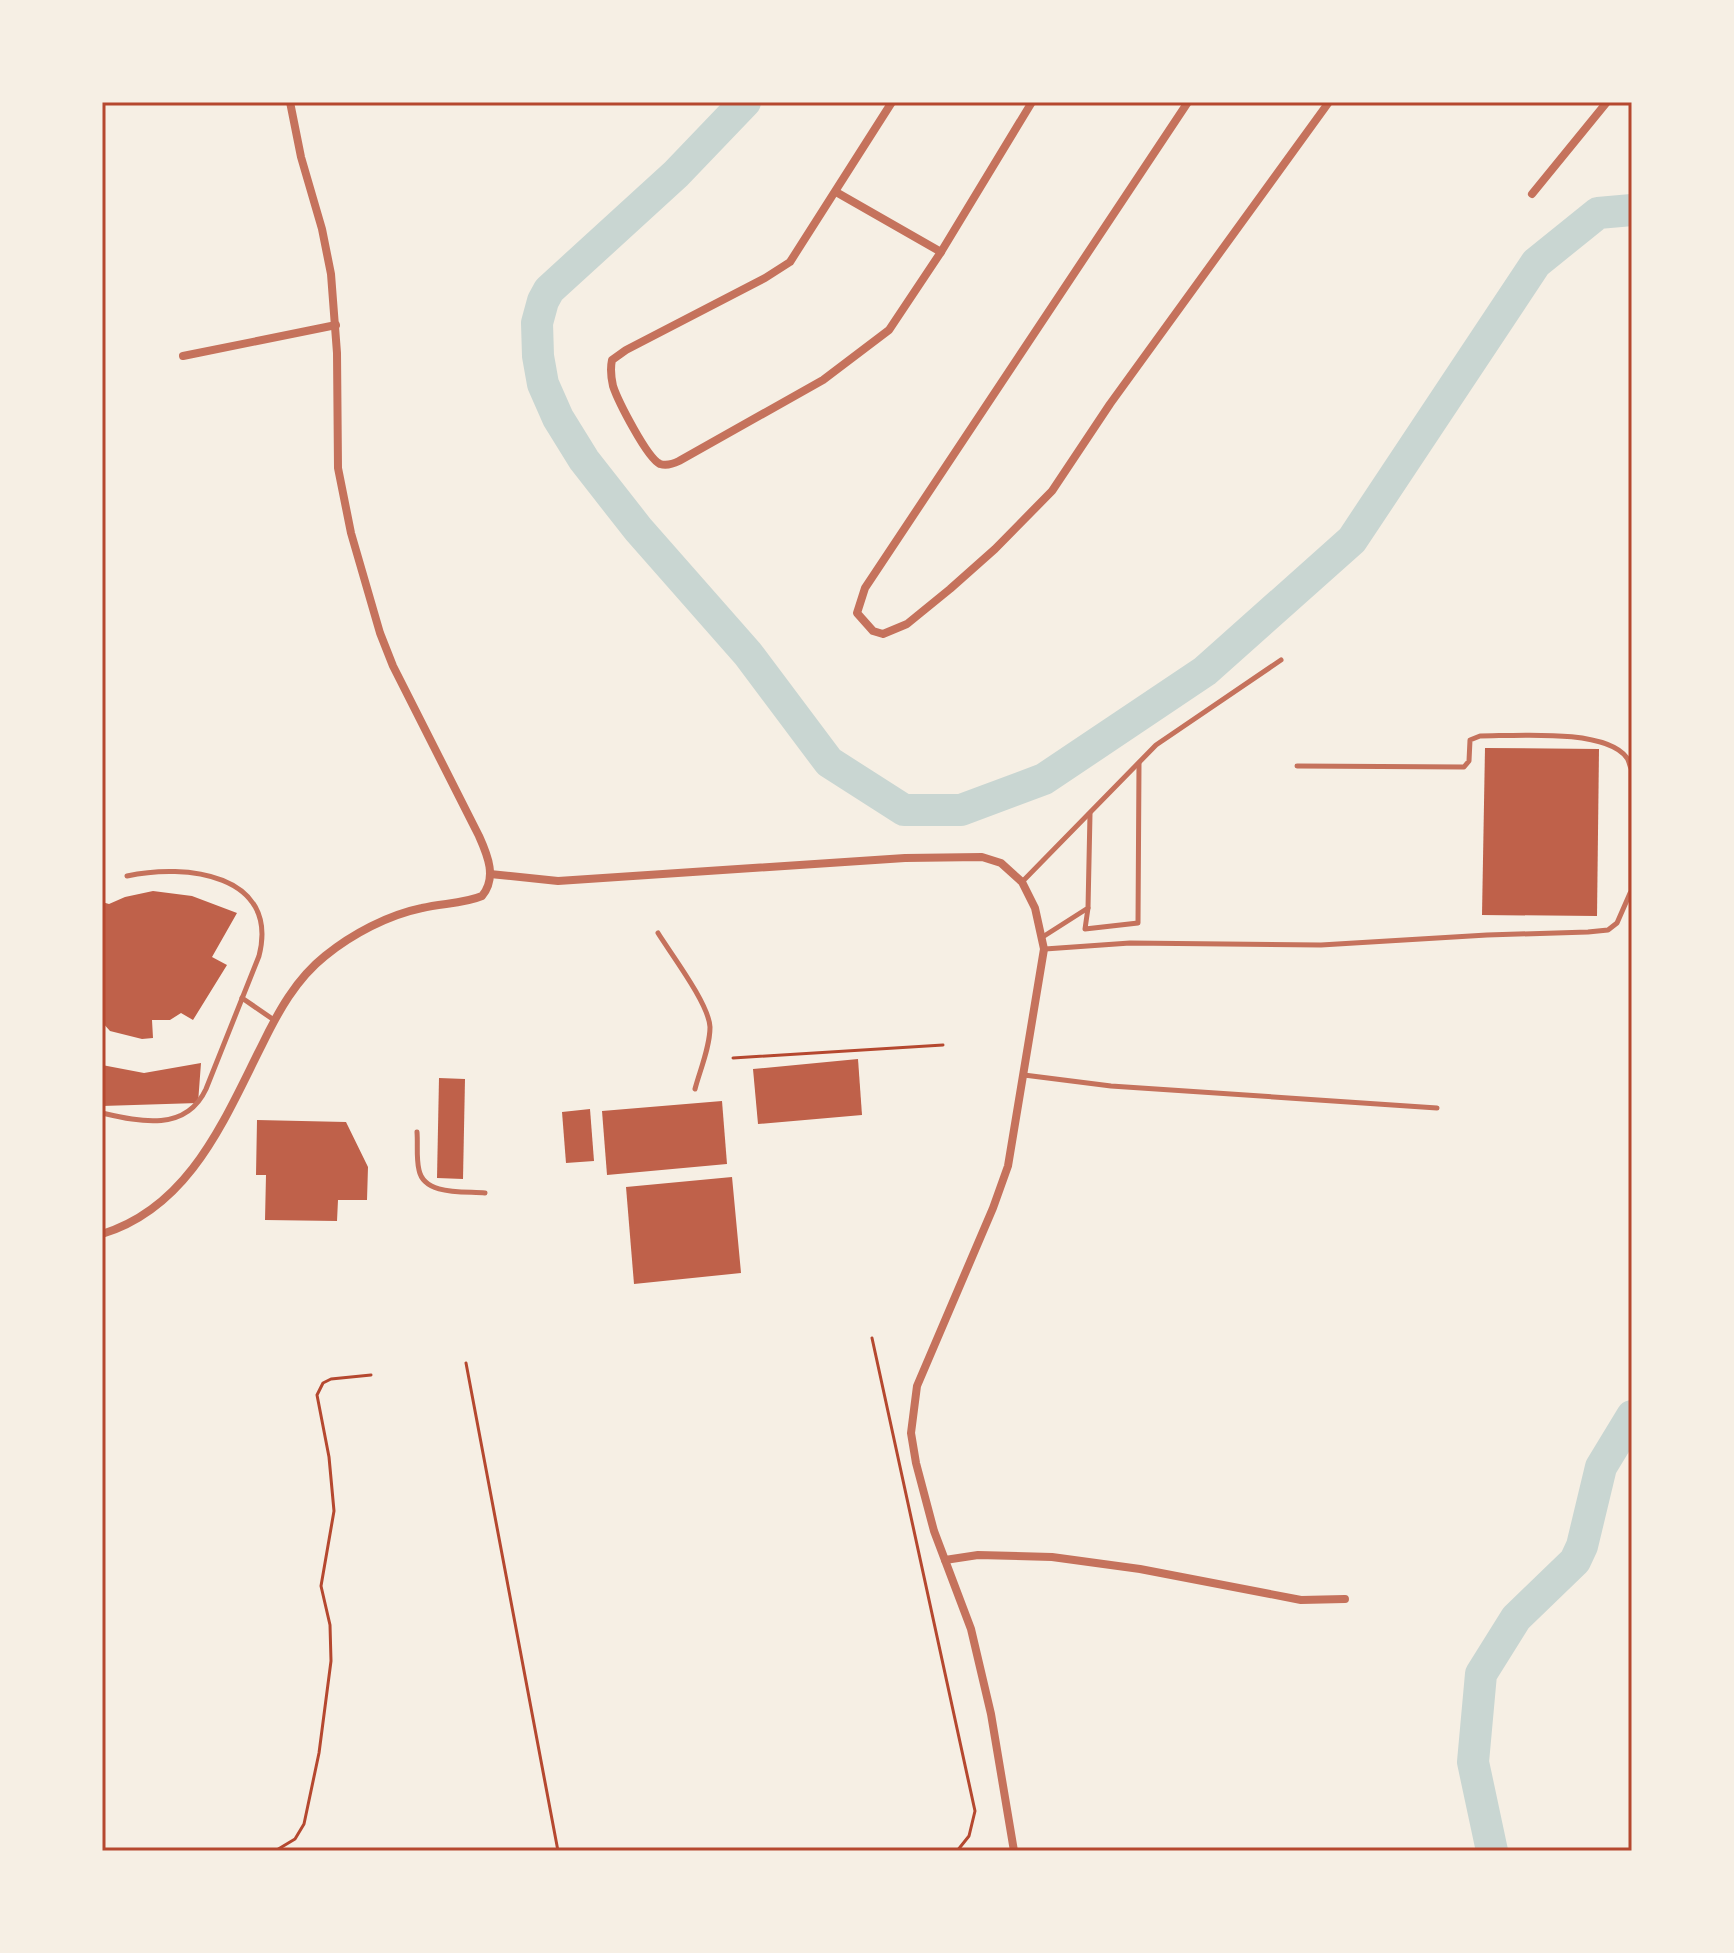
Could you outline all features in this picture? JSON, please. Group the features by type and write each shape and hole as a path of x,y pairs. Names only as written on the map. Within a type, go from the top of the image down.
{"street":[{"path":"102,1234 132,1223 154,1209 191,1173 225,1117 274,1020 306,974 345,941 407,912 482,896 490,880 488,857 479,836 393,666 344,506 338,468 336,325 325,239 301,157 290,102"},
{"path":"892,102 790,262 615,356 610,365 617,394 649,452 660,464 673,464 823,380 889,330 941,252 1032,102"},
{"path":"1188,102 865,588 857,613 873,631 883,634 907,624 975,567 1052,491 1110,404 1329,102"},
{"path":"1532,194 1607,102"},
{"path":"836,192 941,252"},
{"path":"183,356 336,325"},
{"path":"490,874 558,881 905,858 982,857 1001,863 1022,882 1035,908 1044,949 1008,1166 917,1386 911,1433 934,1531 971,1629 1014,1851"},
{"path":"945,1560 978,1555 1052,1557 1140,1569 1301,1600 1345,1599"}],"lane":[{"path":"1022,882 1156,745 1281,660"},
{"path":"1044,949 1130,943 1335,945 1588,932 1608,930 1617,923 1624,910 1631,891 1631,770 1628,759 1614,747 1580,738 1480,736 1470,740 1469,761 1464,767 1297,766"},
{"path":"1090,813 1085,929 1138,923 1139,762"},
{"path":"102,1113 166,1120 191,1112 201,1101 259,956 263,934 256,907 245,893 217,879 191,872 163,870 127,876"},
{"path":"1041,938 1088,908"},
{"path":"658,933 709,1020 709,1036 695,1089"},
{"path":"242,998 274,1020"},
{"path":"1023,1075 1111,1086 1437,1108"},
{"path":"417,1132 419,1172 425,1182 435,1188 485,1193"}],"path":[{"path":"733,1058 943,1045"},
{"path":"872,1338 975,1811 969,1836 957,1851"},
{"path":"466,1363 558,1851"},
{"path":"275,1851 295,1839 304,1824 319,1753 331,1661 330,1625 321,1586 334,1511 329,1457 317,1395 323,1383 331,1379 371,1375"}],"building":[{"path":"1485,748 1599,749 1597,916 1482,915"},
{"path":"153,891 192,896 237,913 212,957 227,965 193,1020 181,1013 170,1020 152,1020 153,1038 142,1039 110,1031 102,1022 102,902 109,904"},
{"path":"858,1059 862,1115 758,1124 753,1069"},
{"path":"201,1063 198,1103 102,1106 102,1065 144,1073"},
{"path":"439,1078 465,1079 463,1179 437,1178"},
{"path":"722,1101 727,1164 607,1175 602,1111"},
{"path":"590,1109 594,1161 566,1163 562,1112"},
{"path":"257,1120 346,1122 368,1167 367,1200 338,1200 337,1221 265,1220 266,1175 256,1175"},
{"path":"732,1177 741,1273 634,1284 626,1187"}],"waterway":[{"path":"745,102 676,174 549,290 537,323 543,384 558,418 584,460 638,529 748,654 829,762 904,810 961,810 1044,779 1205,671 1352,540 1536,263 1598,213 1632,210"},
{"path":"1492,1851 1473,1762 1481,1674 1516,1618 1575,1561 1582,1546 1601,1467 1632,1416"}]}
